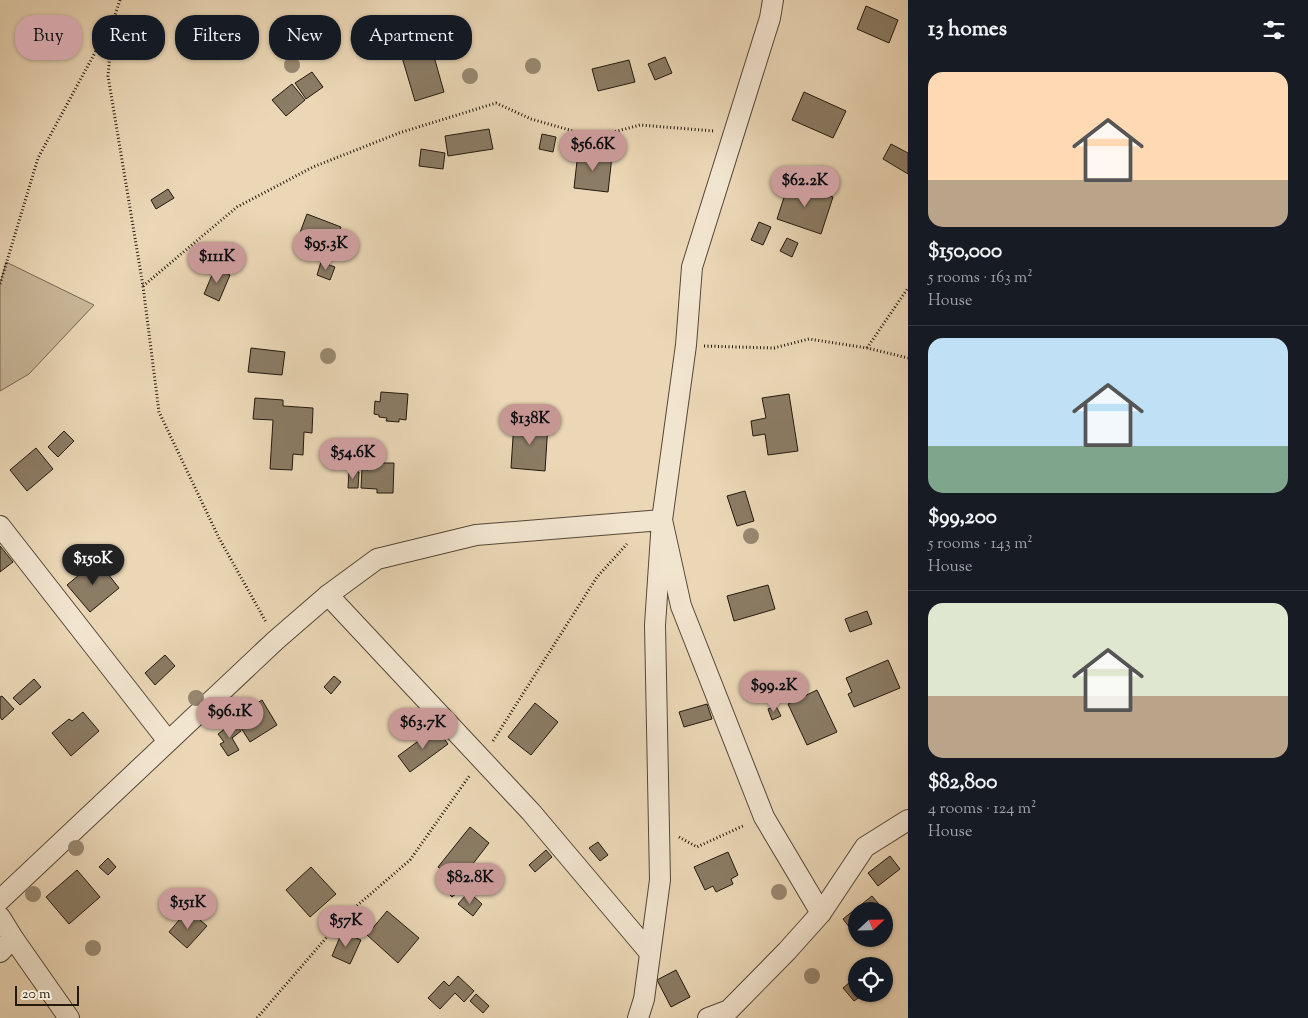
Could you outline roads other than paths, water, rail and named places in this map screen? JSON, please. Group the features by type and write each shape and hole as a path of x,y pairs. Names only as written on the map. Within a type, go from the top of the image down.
{"street":[{"path":"638,1018 644,999 660,880 655,521 686,345 692,268 770,18 773,0"},
{"path":"0,900 276,640 328,595 377,559 476,536 655,521"},
{"path":"655,521 681,606 764,817 821,913"},
{"path":"0,526 168,741"},
{"path":"328,595 531,812 650,953"},
{"path":"708,1018 729,1010 787,951 821,913 865,847 905,828"},
{"path":"0,917 6,945 69,1018"}]}
